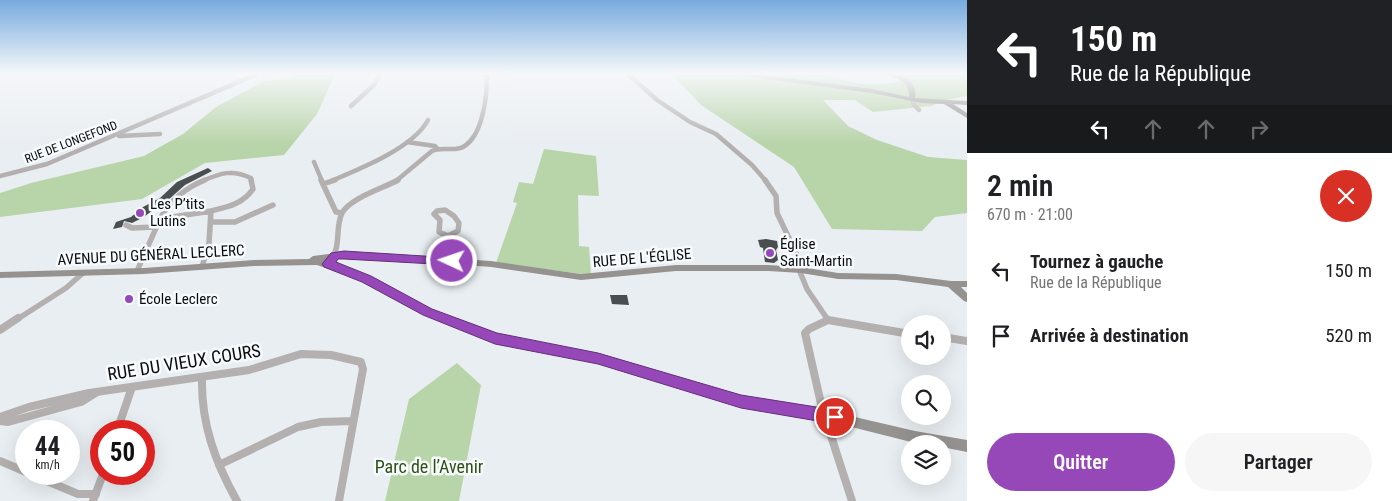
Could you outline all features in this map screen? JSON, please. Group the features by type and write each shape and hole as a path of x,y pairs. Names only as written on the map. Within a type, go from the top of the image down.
{"main road":[{"path":"904,97 947,103 967,103"},
{"name":"RUE DE L'ÉGLISE","path":"332,260 452,261 491,264 581,277 676,268 801,270 838,276 917,279 951,284 967,284"},
{"path":"332,260 427,312 495,339 598,358 741,401 824,415 915,437 967,446"},
{"name":"AVENUE DU GÉNÉRAL LECLERC","path":"0,275 137,271 332,260"},
{"path":"951,284 967,298"}],"street":[{"name":"RUE DE LONGEFOND","path":"0,176 47,164 203,97"},
{"path":"351,106 360,97"},
{"path":"332,260 342,213 346,208 377,189 402,178 438,149 464,146 480,125 487,97"},
{"path":"654,97 690,122 716,134 752,165 772,188 776,196 777,213 798,257 800,272 808,289 828,320"},
{"path":"912,99 914,105 919,110"},
{"path":"947,103 967,116"},
{"path":"323,184 365,167 407,142 421,132 428,124 428,120"},
{"path":"115,136 160,134"},
{"path":"407,142 435,146 438,149"},
{"path":"314,162 331,204 336,212 342,213"},
{"path":"137,271 156,227 165,208 192,185 224,172 240,173 251,178 253,189 244,199 230,206 160,219"},
{"path":"211,222 235,222 273,205"},
{"path":"202,267 209,243 211,211"},
{"path":"437,211 449,212 459,223 458,231 448,236 438,230 440,220 434,214 437,211"},
{"path":"126,225 132,228 156,227"},
{"path":"448,236 448,247 452,261"},
{"path":"0,330 66,288 83,273"},
{"path":"852,501 824,415 805,333 809,329 828,320 901,332"},
{"path":"951,338 967,341"},
{"name":"RUE DU VIEUX COURS","path":"0,417 42,403 99,391 246,371 302,354 353,359 361,362 363,369 353,421"},
{"path":"202,378 204,422 224,478 236,501"},
{"path":"121,420 132,387"},
{"name":"RUE DU VIEUX COURS","path":"0,421 8,422 81,402 99,391"},
{"path":"219,465 298,428 321,422 353,421 338,501"},
{"path":"0,461 15,467"},
{"path":"56,485 94,498 99,485"}],"green space":[{"path":"234,97 324,97 317,114 284,155 205,163 142,199 0,217 0,193 31,183 144,156 183,134 216,107"},
{"path":"694,97 960,97 942,101 931,106 873,112 855,100 823,100 848,126 877,140 928,157 967,160 967,213 935,217 922,231 832,229 794,167 701,105"},
{"path":"544,149 596,156 599,196 578,195 579,246 589,247 591,275 496,263 517,203 513,202 519,182 533,184"},
{"name":"Parc de l’Avenir","path":"457,363 481,385 459,501 385,501 409,399"}],"building":[{"path":"208,168 212,171 185,185 167,201 142,218 132,223 124,221 122,227 113,229 116,222 131,217 143,207 160,198 177,182"},
{"name":"Église Saint-Martin","path":"758,240 777,241 778,260 774,263 765,262 763,248 760,247"},
{"path":"610,295 627,295 629,305 612,304"}],"place":[{"name":"Les P’tits Lutins","path":"140,213"},
{"name":"Église Saint-Martin","path":"770,253"},
{"name":"École Leclerc","path":"129,299"}],"route":[{"path":"452,261 344,255 335,256 328,264 366,279 427,312 495,339 598,358 741,401 835,417"}]}
